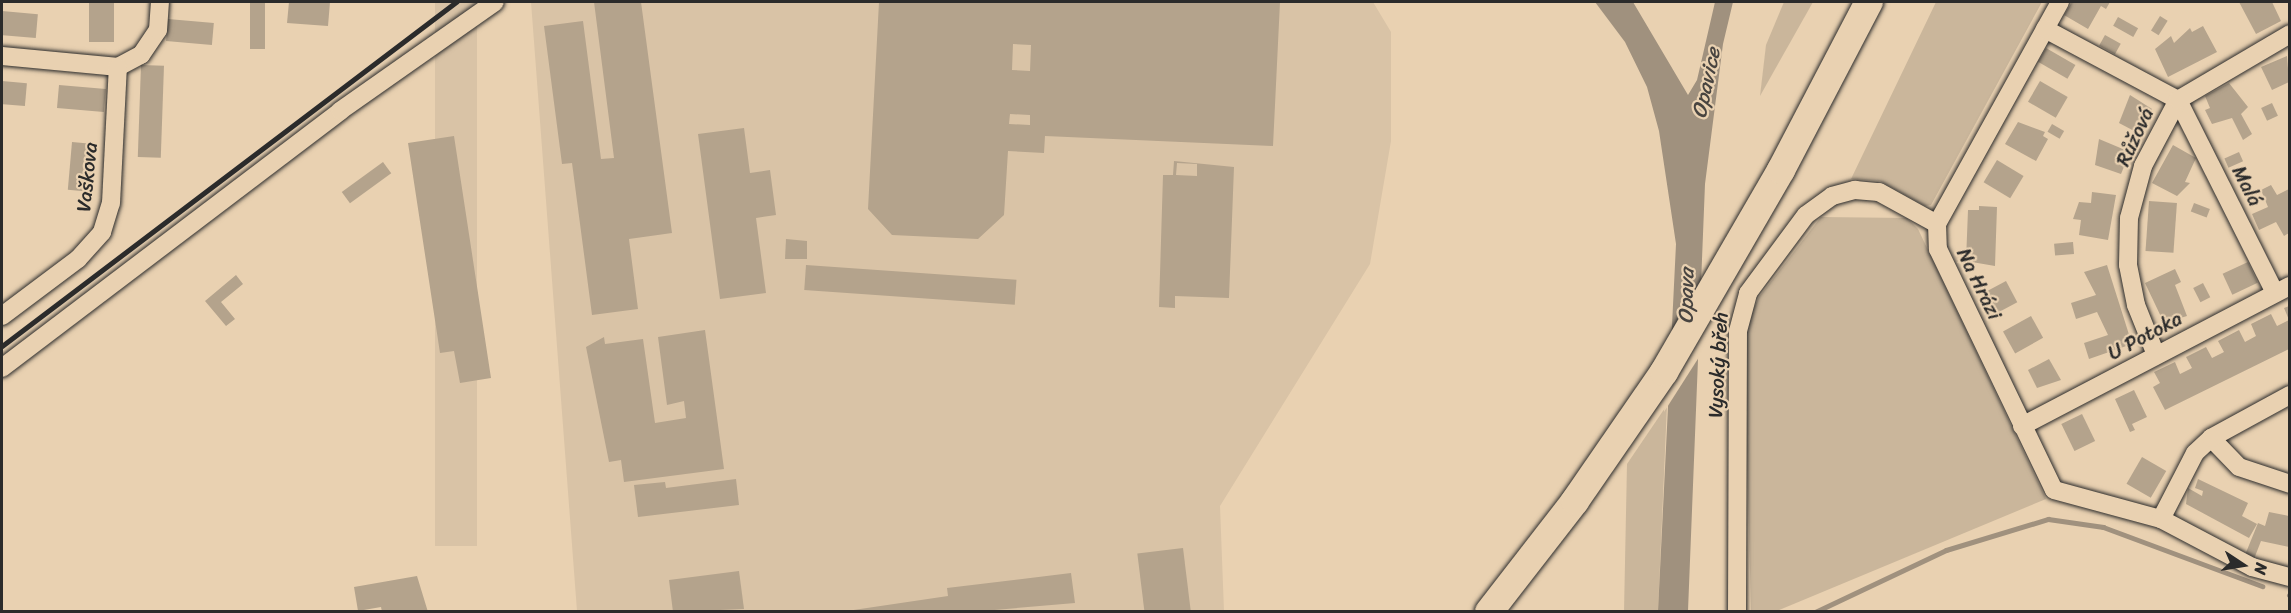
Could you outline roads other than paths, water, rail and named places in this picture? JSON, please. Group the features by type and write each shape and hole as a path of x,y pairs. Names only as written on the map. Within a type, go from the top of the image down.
{"main road":[{"path":"1489,612 1562,519 1644,403 1781,170 1869,2"}],"street":[{"path":"2,56 118,67 141,55 158,30 160,2"},
{"path":"2,368 340,111 495,2"},
{"path":"1937,224 2060,2"},
{"path":"2044,29 2178,100"},
{"name":"Růžová","path":"2156,355 2136,305 2128,266 2129,218 2142,166 2178,100 2289,34"},
{"name":"Vaškova","path":"2,316 78,259 102,232 111,203 118,67"},
{"name":"Malá","path":"2178,100 2282,290"},
{"name":"Vysoký břeh","path":"1737,612 1738,331 1748,293 1806,215 1841,193 1866,190 1892,196 1937,224"},
{"name":"Na Hrázi","path":"1937,224 1938,249 2054,490 2161,519 2252,567 2289,577"},
{"name":"U Potoka","path":"2022,426 2282,290"},
{"path":"2161,519 2195,453 2211,438 2289,395"},
{"path":"2211,438 2240,467 2289,484"}],"water":[{"path":"1595,2 1633,2 1688,95 1697,80 1715,2 1733,2 1723,44 1705,184 1688,611 1658,611 1676,244 1659,131 1647,87 1625,42"}],"waterway":[{"path":"1815,612 1946,550 2048,519 2103,527 2262,586"}],"railway":[{"path":"2,346 456,2"}],"water label":[{"name":"Opavice","path":"1706,83"},
{"name":"Opava","path":"1686,296"}]}
